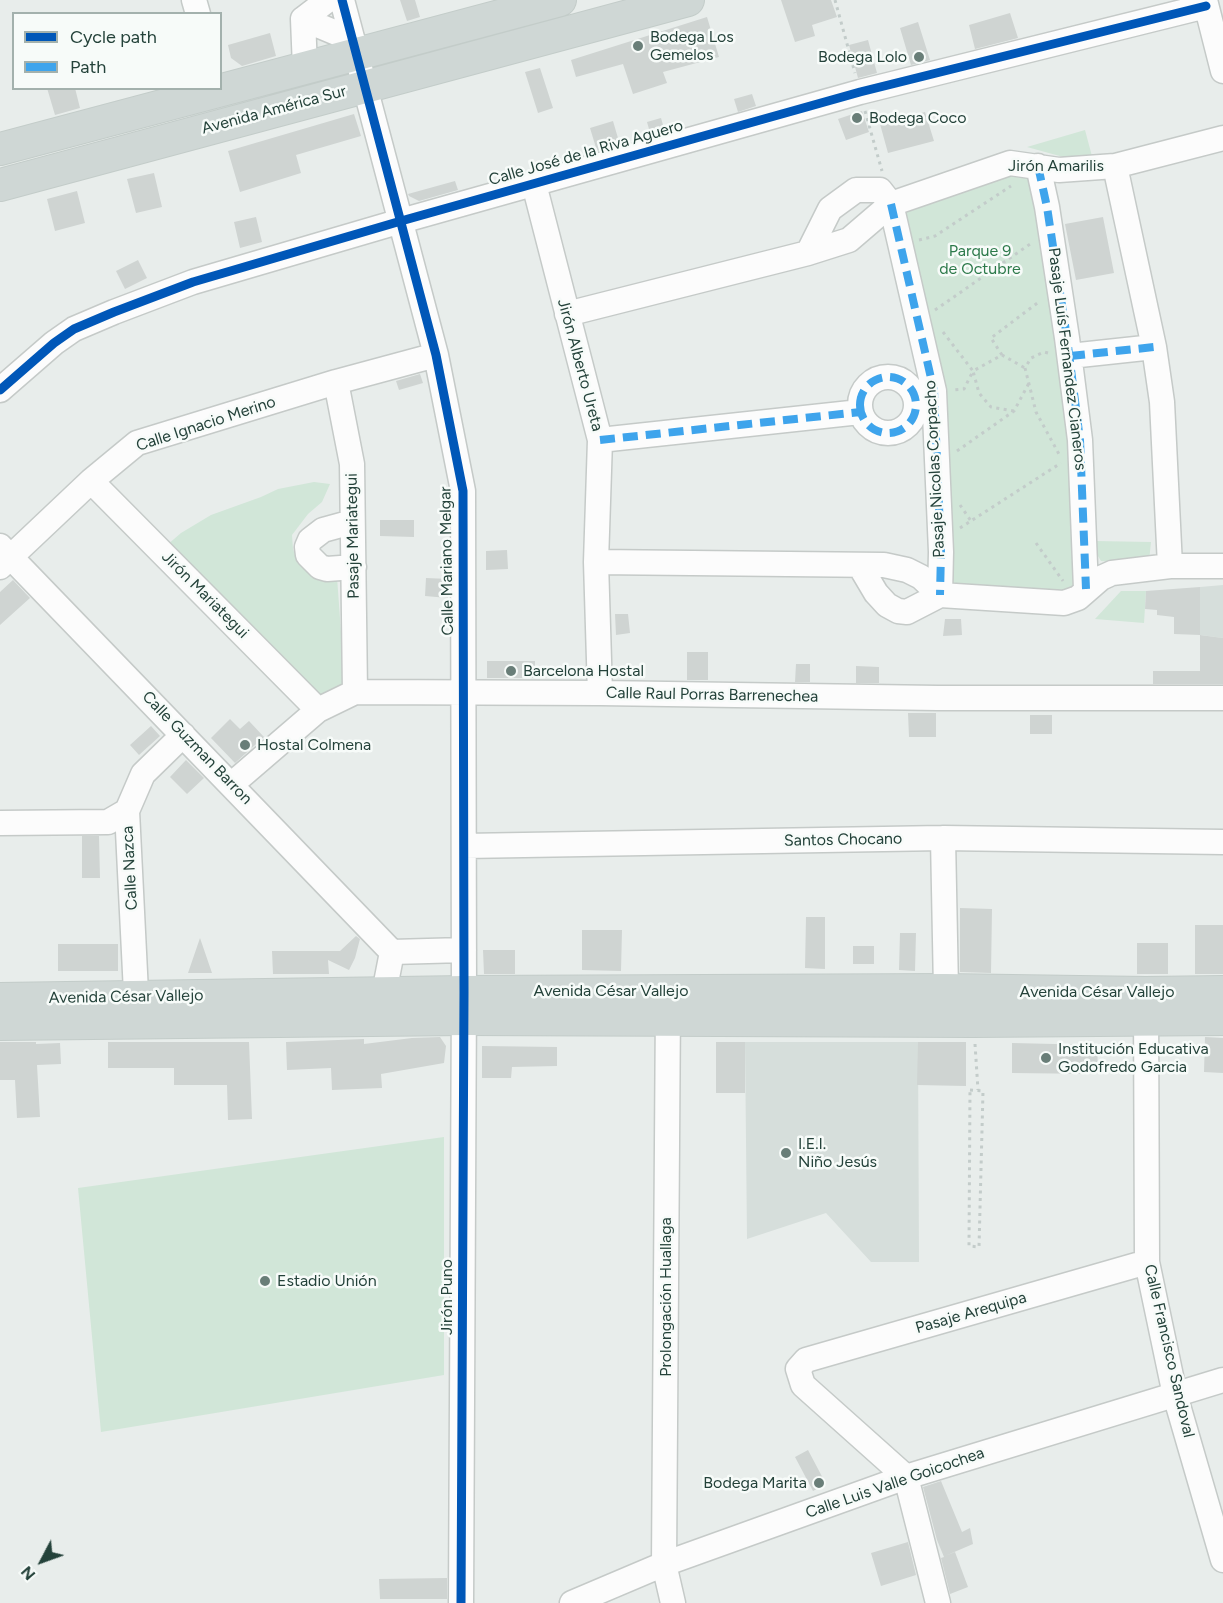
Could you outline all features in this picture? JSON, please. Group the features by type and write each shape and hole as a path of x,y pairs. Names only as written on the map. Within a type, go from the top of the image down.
{"main road":[{"name":"Avenida América Sur","path":"222,88 305,68 356,48 560,0"},
{"name":"Avenida América Sur","path":"0,185 688,0"},
{"name":"Avenida América Sur","path":"0,149 215,90"},
{"name":"Avenida César Vallejo","path":"0,1024 137,1010 668,1005 946,990 1146,1006 1223,1019"},
{"name":"Avenida César Vallejo","path":"668,1005 973,1022 1146,1006 1223,992"},
{"name":"Avenida César Vallejo","path":"0,999 137,1010"}],"street":[{"path":"303,19 328,0"},
{"name":"Calle Mariano Melgar","path":"342,0 436,355 463,490 464,1006"},
{"path":"1205,3 1223,71"},
{"name":"Calle José de la Riva Aguero","path":"0,390 54,343 74,329 193,282 860,92 1205,3"},
{"path":"303,19 356,48"},
{"path":"303,19 305,68"},
{"name":"Jirón Amarilis","path":"567,314 808,253 849,240 891,204 1010,163 1059,170 1115,166 1223,138"},
{"name":"Pasaje Luís Fernandez Cianeros","path":"1038,166 1047,207 1070,356 1080,440 1086,589"},
{"path":"1115,166 1154,347 1161,402 1170,566"},
{"name":"Jirón Alberto Ureta","path":"534,184 600,440 596,562 600,693"},
{"path":"808,253 830,209 856,190 880,190 891,204"},
{"name":"Pasaje Nicolas Corpacho","path":"891,204 934,391 940,595"},
{"path":"1070,356 1154,347"},
{"name":"Calle Ignacio Merino","path":"4,557 137,443 336,382 436,355"},
{"name":"Pasaje Mariategui","path":"336,382 352,464 355,692"},
{"path":"600,440 860,412"},
{"name":"Jirón Mariategui","path":"91,481 318,710"},
{"path":"352,522 323,530 310,540 307,547 308,555 320,567 327,569 354,567"},
{"name":"Calle Guzman Barron","path":"4,557 232,784 392,952"},
{"path":"596,562 884,566 907,570 921,577 940,595"},
{"path":"860,566 876,593 887,605 898,611 907,612 940,595 1064,603 1078,598 1086,589 1112,573 1170,566 1223,566"},
{"name":"Calle Raul Porras Barrenechea","path":"232,784 318,710 355,692 938,698 1223,698"},
{"name":"Calle Nazca","path":"137,1010 127,812 143,774 183,735"},
{"path":"0,823 108,822 127,812"},
{"path":"943,838 946,990"},
{"name":"Santos Chocano","path":"464,846 943,838 1223,842"},
{"path":"384,1006 392,952 464,950"},
{"name":"Prolongación Huallaga","path":"668,1005 664,1564 673,1603"},
{"name":"Jirón Puno","path":"461,1603 464,1006"},
{"name":"Calle Francisco Sandoval","path":"1146,1006 1147,1262 1175,1395 1223,1560"},
{"name":"Pasaje Arequipa","path":"906,1477 803,1385 798,1369 806,1360 1147,1262"},
{"name":"Calle Luis Valle Goicochea","path":"572,1603 664,1564 906,1477 1223,1380"},
{"path":"906,1477 938,1603"}],"path":[{"path":"835,0 882,171"},
{"path":"913,242 935,236 1019,182"},
{"path":"933,311 1038,238"},
{"path":"954,531 1063,462 1036,412 1025,368 1002,355 991,338 1041,299"},
{"path":"1025,368 1031,358 1044,352 1070,356"},
{"path":"1002,355 973,371 979,393 991,407 1014,411"},
{"path":"956,451 1014,411 1029,383"},
{"path":"959,505 971,521"},
{"path":"1036,543 1071,592 1086,589"},
{"path":"973,1022 978,1090"},
{"path":"970,1090 978,1090 983,1091 979,1247 969,1246 970,1090"}],"shaded area":[{"path":"1223,585 1223,638 1200,635 1200,587"},
{"path":"745,1042 918,1042 919,1262 871,1262 826,1213 747,1239"}],"green space":[{"path":"1085,130 1093,160 1085,163 1027,147"},
{"name":"Parque 9 de Octubre","path":"1016,174 1032,180 1070,392 1075,593 949,589 899,208"},
{"path":"314,482 330,484 322,502 308,514 292,535 293,549 298,563 309,572 337,577 345,687 312,700 167,545 181,533 211,515 278,489"},
{"path":"1095,541 1151,542 1149,561 1144,564 1101,561 1095,551"},
{"path":"1121,591 1146,591 1144,623 1095,619"},
{"name":"Estadio Unión","path":"444,1137 444,1375 101,1432 78,1188"}],"building":[{"path":"400,0 415,0 420,17 407,21"},
{"path":"781,0 831,0 837,17 812,25 815,36 795,42"},
{"path":"1010,13 1018,38 975,49 969,25"},
{"path":"707,17 719,57 663,72 667,83 633,94 623,64 576,77 571,60"},
{"path":"918,22 930,60 911,65 900,28"},
{"path":"270,33 276,56 242,66 231,58 228,45"},
{"path":"868,40 877,73 858,78 849,45"},
{"path":"540,68 553,108 538,113 525,72"},
{"path":"48,90 76,90 80,108 55,115"},
{"path":"752,94 756,106 738,112 734,99"},
{"path":"862,111 869,132 846,140 838,119"},
{"path":"925,112 934,141 888,153 880,124"},
{"path":"354,114 361,136 296,155 301,173 240,192 228,151"},
{"path":"661,118 665,132 651,136 647,122"},
{"path":"613,121 620,145 597,151 590,128"},
{"path":"154,173 162,207 136,213 127,179"},
{"path":"455,181 458,190 419,201 408,194"},
{"path":"77,191 85,223 55,231 47,199"},
{"path":"256,217 262,242 240,248 234,222"},
{"path":"1103,217 1114,273 1076,280 1065,224"},
{"path":"138,260 147,278 125,289 116,271"},
{"path":"420,374 423,383 399,390 396,381"},
{"path":"380,520 414,520 414,537 380,536"},
{"path":"507,550 508,569 486,570 486,551"},
{"path":"426,578 449,579 448,598 425,596"},
{"path":"13,580 30,598 0,625 0,592"},
{"path":"1200,587 1200,635 1174,634 1174,617 1157,615 1157,610 1145,609 1146,591"},
{"path":"615,614 628,614 630,633 616,635"},
{"path":"945,619 961,619 962,635 943,636"},
{"path":"1200,635 1223,638 1223,684 1153,684 1153,671 1200,671"},
{"path":"687,652 708,652 708,680 687,680"},
{"name":"Barcelona Hostal","path":"487,661 535,661 535,678 487,678"},
{"path":"796,664 810,664 810,682 795,682"},
{"path":"856,666 879,667 879,683 856,683"},
{"path":"908,713 936,713 936,737 909,737"},
{"path":"1030,715 1052,715 1052,734 1030,734"},
{"name":"Hostal Colmena","path":"230,719 240,729 249,721 264,737 235,763 211,738"},
{"path":"151,726 160,736 139,755 130,745"},
{"path":"186,760 204,778 187,794 170,777"},
{"path":"82,836 99,836 100,878 82,878"},
{"path":"960,908 992,909 991,973 960,972"},
{"path":"806,917 825,917 825,969 805,968"},
{"path":"1195,925 1223,925 1223,974 1195,974"},
{"path":"582,930 622,930 621,971 582,970"},
{"path":"900,933 916,933 915,971 899,970"},
{"path":"356,936 360,939 349,970 328,960 329,974 273,974 272,951 340,951"},
{"path":"200,938 212,973 188,973"},
{"path":"1137,943 1168,943 1168,974 1137,974"},
{"path":"58,944 118,944 118,971 58,971"},
{"path":"853,946 874,946 874,964 853,964"},
{"path":"483,950 515,950 515,974 484,974"},
{"path":"440,1037 446,1046 444,1063 381,1074 382,1088 332,1090 331,1068 287,1070 286,1042 364,1039 364,1044"},
{"path":"1205,1037 1223,1038 1223,1073 1204,1072"},
{"path":"0,1042 60,1043 61,1064 37,1065 40,1117 17,1118 15,1080 0,1080"},
{"path":"108,1042 249,1042 252,1119 228,1120 227,1085 174,1085 174,1068 108,1068"},
{"path":"716,1042 745,1042 745,1093 716,1093"},
{"path":"918,1042 966,1042 966,1086 917,1085"},
{"path":"1012,1043 1098,1045 1097,1074 1012,1073"},
{"path":"482,1046 557,1047 557,1066 512,1067 511,1078 482,1078"},
{"path":"808,1450 826,1484 813,1491 795,1457"},
{"path":"941,1481 962,1532 970,1528 973,1544 945,1556 955,1552 968,1587 950,1594 941,1558 944,1557 937,1540 923,1487"},
{"path":"908,1542 916,1575 881,1586 871,1553"},
{"path":"447,1578 447,1599 380,1599 379,1579"}],"marked path":[{"path":"1038,166 1047,207 1080,440 1086,589"},
{"path":"891,204 934,391 941,552 940,595"},
{"path":"1070,356 1154,347"},
{"path":"888,377 899,379 908,385 914,394 916,405 914,416 908,425 899,431 888,433 877,431 868,425 862,416 860,405 862,394 868,385 877,379 888,377"},
{"path":"600,440 860,412"}],"cycle path":[{"path":"342,0 436,355 463,491 464,992 461,1603"},
{"path":"0,390 54,343 74,329 193,282 860,92 1206,6"}],"place":[{"name":"Bodega Los Gemelos","path":"638,46"},
{"name":"Bodega Lolo","path":"919,57"},
{"name":"Bodega Coco","path":"857,118"},
{"name":"Barcelona Hostal","path":"511,671"},
{"name":"Hostal Colmena","path":"245,745"},
{"name":"Institución Educativa Godofredo Garcia","path":"1046,1058"},
{"name":"I.E.I. Niño Jesús","path":"786,1153"},
{"name":"Estadio Unión","path":"265,1281"},
{"name":"Bodega Marita","path":"819,1483"}]}
